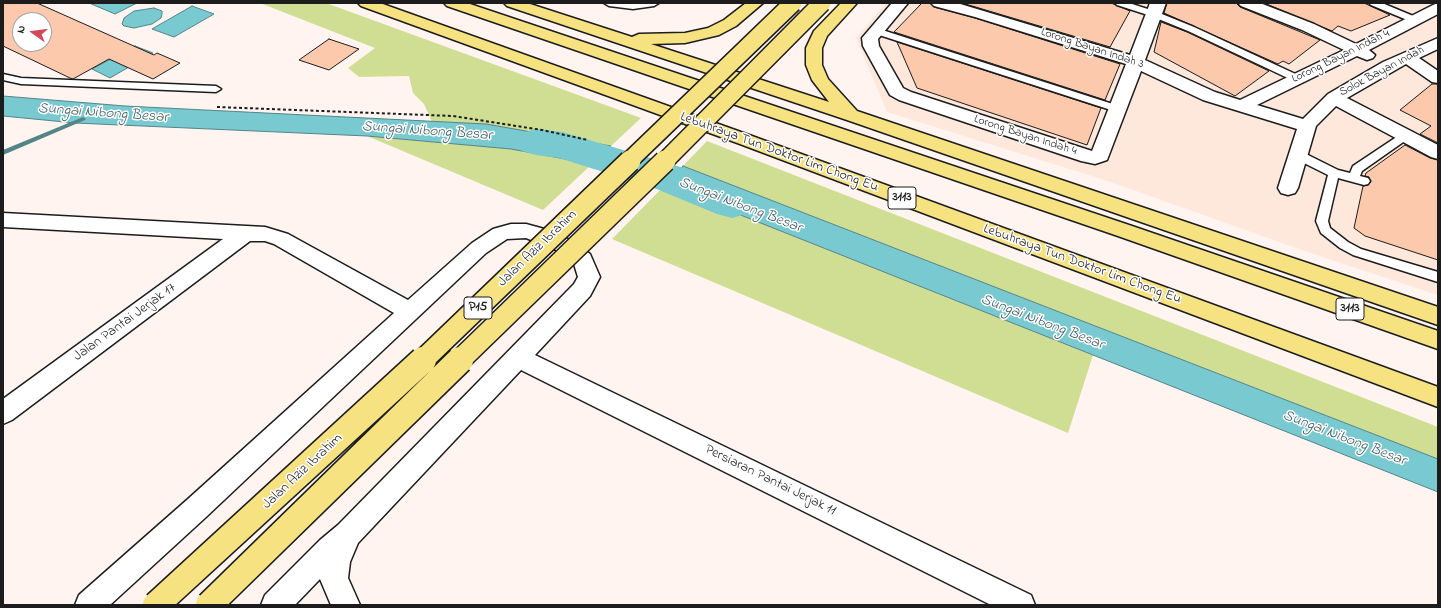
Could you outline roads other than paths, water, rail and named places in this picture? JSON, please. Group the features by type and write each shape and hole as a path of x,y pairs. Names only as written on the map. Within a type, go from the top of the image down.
{"main road":[{"name":"Lebuhraya Tun Doktor Lim Chong Eu","path":"366,3 746,140 1438,397"},
{"name":"3113","path":"452,3 1125,231 1438,340"},
{"path":"512,3 853,116 1438,316"},
{"path":"612,36 662,39 685,38 713,32 730,23 755,3"},
{"name":"Jalan Aziz Ibrahim","path":"156,605 417,366 793,3"},
{"name":"Jalan Aziz Ibrahim","path":"209,605 716,111 822,3"},
{"path":"849,3 820,34 814,48 814,65 820,80 830,93 853,116"}],"street":[{"name":"Lorong Bayan Indah 4","path":"900,3 870,38 870,46 896,91 905,96 1088,157 1095,158 1100,156 1156,8"},
{"name":"Lorong Bayan Indah 3","path":"939,3 980,14 1136,62 1209,96 1241,106"},
{"path":"1246,3 1308,28 1389,66"},
{"name":"Lorong Bayan Indah 4","path":"1241,106 1357,50 1438,8"},
{"name":"Solok Bayan Indah","path":"1288,188 1307,126 1334,98 1389,66 1438,43"},
{"path":"1407,58 1438,78"},
{"path":"1334,98 1438,153"},
{"path":"1241,106 1307,126"},
{"path":"3,220 265,234 281,239 410,311"},
{"path":"88,605 197,508 479,248 500,234 511,231 526,231 541,235 563,245 583,260 589,277 582,290 348,534 330,549 275,605"},
{"name":"Jalan Pantai Jerjak 17","path":"3,413 246,233"},
{"name":"Persiaran Pantai Jerjak 11","path":"518,358 1021,605"},
{"path":"346,605 337,588 334,578 336,562 348,534"}],"lane":[{"path":"609,3 634,5 654,3"},
{"path":"1120,3 1156,8 1191,29 1298,79"},
{"path":"1374,3 1416,20"},
{"path":"876,31 1118,109"},
{"path":"3,77 21,81 216,89"},
{"path":"1298,155 1334,172 1359,179 1357,169 1405,136"},
{"path":"1334,172 1322,221 1325,230 1344,245 1357,252 1438,277"}],"water":[{"path":"89,3 137,3 115,14"},
{"path":"192,6 214,14 174,37 152,29"},
{"path":"154,8 162,11 162,14 161,18 152,24 134,28 124,26 122,24 124,18 134,11"},
{"path":"135,46 153,53 110,78 92,69"},
{"path":"3,96 125,106 486,124 611,146 592,164 511,149 367,136 75,123 3,116"},
{"path":"683,166 1438,459 1438,492 665,185"}],"waterway":[{"path":"3,153 83,119"},
{"name":"Sungai Nibong Besar","path":"536,142 562,145 669,178 732,203"}]}
